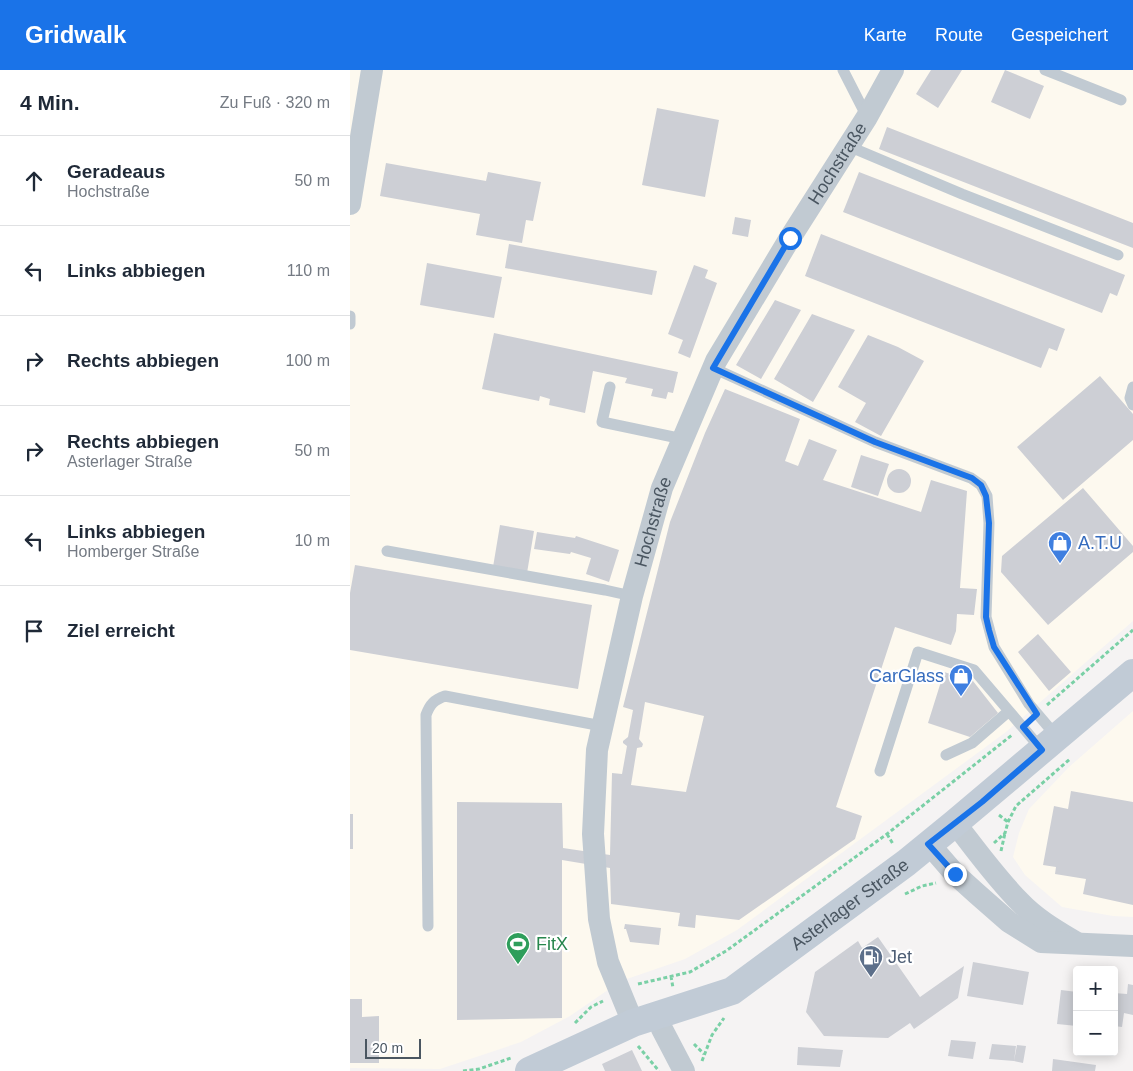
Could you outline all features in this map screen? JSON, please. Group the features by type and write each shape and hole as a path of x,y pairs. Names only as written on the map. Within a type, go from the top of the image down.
{"main road":[{"name":"Asterlager Straße","path":"529,1071 732,991 906,863 1133,673"}],"street":[{"path":"350,204 372,70"},
{"name":"Hochstraße","path":"684,1071 662,1029 641,1026 620,992 608,962 599,919 593,834 597,750 602,726 632,596 662,488 713,368 790,238 867,117 893,70"},
{"path":"956,823 990,869 1020,903 1048,925 1078,944"},
{"path":"928,844 955,874 1009,922 1041,942 1133,946"}],"lane":[{"path":"843,70 867,117"},
{"path":"1045,70 1121,100"},
{"path":"848,146 962,194 1118,255"},
{"path":"350,316 350,324"},
{"path":"713,368 875,442 972,478 981,485 986,496 989,523 986,617 989,630 994,647 1037,714 1050,744"},
{"path":"610,387 602,422 683,439"},
{"path":"1133,387 1130,398 1133,405"},
{"path":"387,551 632,596"},
{"path":"880,771 918,652 974,670 1023,727 1050,744"},
{"path":"428,926 426,715 429,705 445,696 602,726"},
{"path":"946,755 972,742 1009,711"}],"path":[{"path":"1037,714 1133,630"},
{"path":"620,992 642,982 690,972 726,951 887,834 1023,727"},
{"path":"704,1054 712,1035 724,1018"},
{"path":"641,1026 659,1071"}],"shaded area":[{"path":"350,70 1133,70 1133,621 1006,732 737,930 685,959 621,981 570,1016 521,1042 440,1069 350,1068"},
{"path":"1133,711 1133,917 1113,916 1062,907 1025,875 1013,857 1019,833 1029,809 1069,767"}],"building":[{"path":"931,70 962,70 938,108 916,94"},
{"path":"1005,70 1044,86 1030,119 991,102"},
{"path":"657,108 719,120 705,197 642,185"},
{"path":"887,127 1133,223 1133,248 879,149"},
{"path":"386,163 486,181 488,172 541,182 533,221 526,220 522,243 476,235 480,214 380,196"},
{"path":"859,172 1125,275 1117,296 1110,293 1102,313 843,212"},
{"path":"735,217 751,220 748,237 732,234"},
{"path":"821,234 1065,329 1057,351 1049,348 1041,368 805,276"},
{"path":"509,244 657,271 652,295 505,268"},
{"path":"427,263 502,277 494,318 420,305"},
{"path":"694,265 708,270 705,278 717,283 690,358 678,353 683,340 668,334"},
{"path":"775,300 801,310 761,379 736,365"},
{"path":"812,314 855,330 813,402 774,379"},
{"path":"494,333 678,372 673,393 668,392 666,399 651,396 653,389 625,383 627,378 593,371 585,413 549,405 550,399 540,396 539,401 482,389"},
{"path":"868,335 898,347 924,361 881,436 855,422 866,403 838,387"},
{"path":"1100,376 1133,414 1133,440 1063,500 1017,447"},
{"path":"725,389 800,419 785,461 798,466 809,439 837,450 823,480 921,512 931,480 967,491 960,588 977,589 974,615 957,614 956,631 951,645 895,627 836,807 862,816 855,839 739,920 696,915 695,928 678,926 680,913 611,904 610,868 562,860 562,1018 457,1020 457,802 562,803 563,848 610,855 612,773 622,774 627,746 623,741 628,737 633,710 623,707 670,522 705,433","holes":["645,702 704,716 686,792 631,785 637,748 642,747 643,744 639,739"]},
{"path":"861,455 889,464 878,496 851,487"},
{"path":"899,469 908,472 911,481 908,490 899,493 890,490 887,481 890,472"},
{"name":"A.T.U","path":"1083,488 1133,546 1133,552 1048,625 1001,572 1002,556"},
{"path":"500,525 534,531 527,573 493,567"},
{"path":"537,532 575,538 576,536 619,550 609,582 586,574 591,558 571,552 570,554 534,549"},
{"path":"355,565 592,605 578,689 350,650 350,593"},
{"path":"1038,634 1071,672 1049,691 1018,652"},
{"name":"CarGlass","path":"944,672 973,681 998,713 970,737 928,723"},
{"path":"1071,791 1133,802 1133,905 1083,894 1086,879 1055,874 1056,867 1043,865 1054,806 1068,809"},
{"path":"350,814 353,814 353,849 350,849"},
{"path":"625,924 661,928 659,945 630,942 626,929 624,929"},
{"path":"878,937 920,997 964,966 958,998 914,1029 910,1023 888,1038 824,1036 806,1012 815,972 858,941 862,948"},
{"path":"973,962 1029,972 1023,1005 967,996"},
{"path":"1128,984 1133,985 1133,1015 1124,1013 1122,1027 1118,1026 1118,993 1127,994"},
{"path":"1061,990 1073,992 1073,1026 1057,1024"},
{"path":"350,999 362,999 362,1017 379,1016 379,1063 350,1063"},
{"path":"951,1040 976,1042 973,1059 948,1056"},
{"path":"992,1044 1016,1046 1014,1061 989,1059"},
{"path":"1017,1045 1026,1046 1023,1063 1014,1061"},
{"path":"798,1047 843,1050 840,1067 797,1065"},
{"path":"632,1050 642,1071 605,1071 602,1064"},
{"path":"1053,1059 1096,1065 1095,1071 1052,1071"}],"place":[{"name":"A.T.U","path":"1060,564"},
{"name":"CarGlass","path":"961,697"},
{"name":"FitX","path":"518,965"},
{"name":"Jet","path":"871,978"}],"route":[{"path":"790,238 713,368 875,442 972,478 981,485 986,496 989,523 986,617 994,647 1037,714 1023,727 1042,750 982,802 928,844 955,874"}]}
